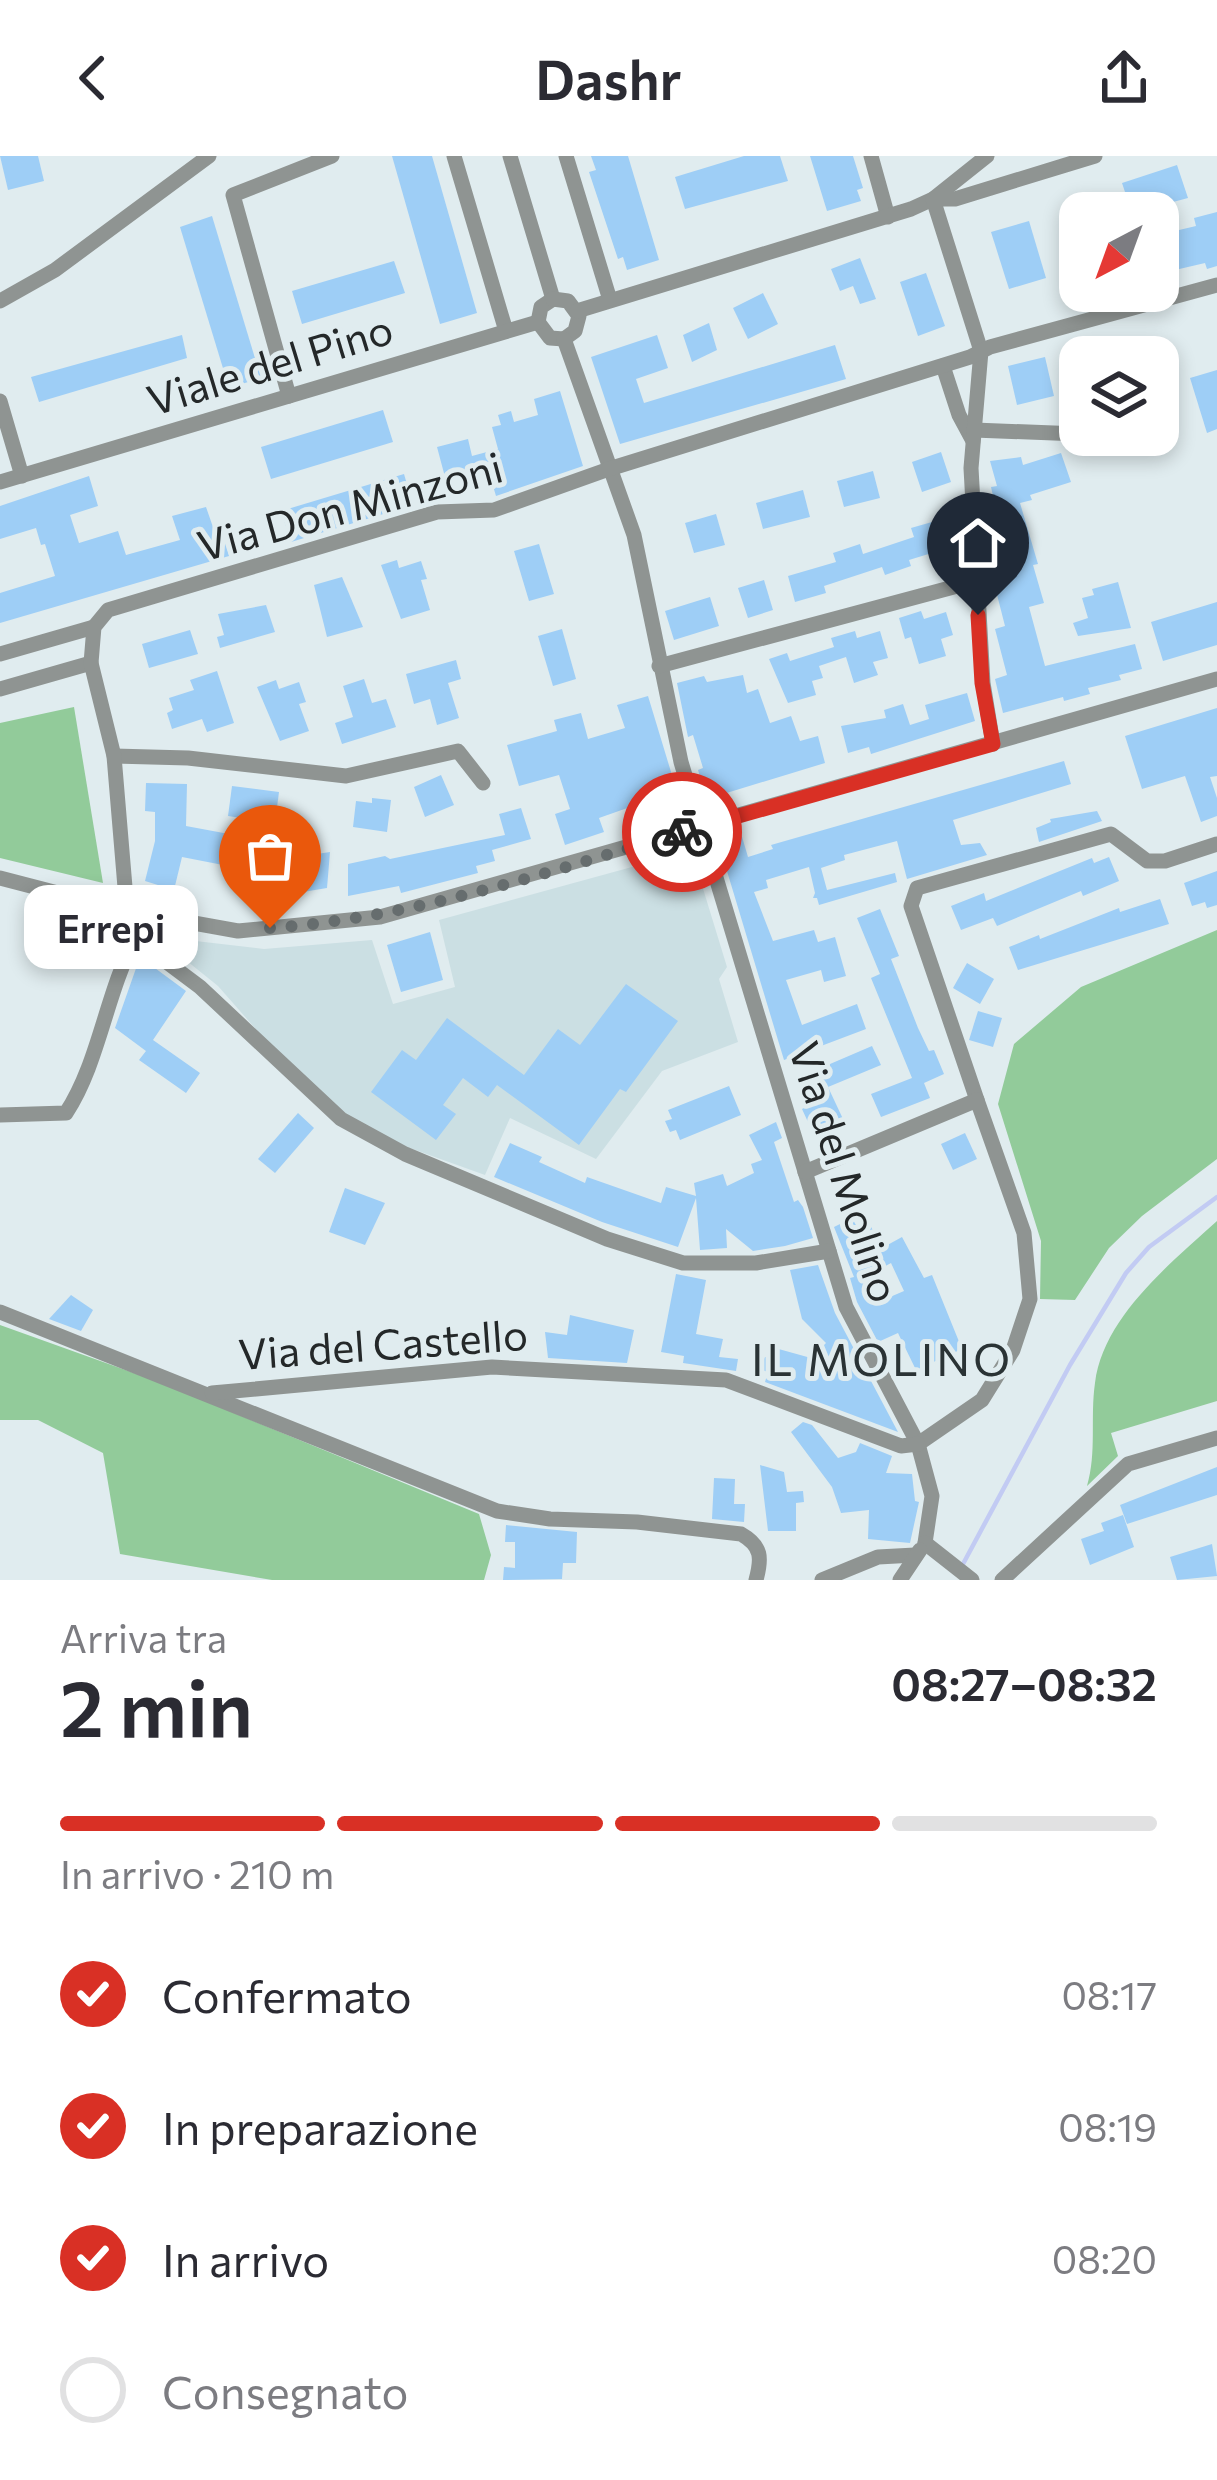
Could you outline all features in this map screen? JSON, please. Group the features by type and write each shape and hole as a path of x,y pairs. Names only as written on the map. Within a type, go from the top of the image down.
{"street":[{"path":"289,396 233,196 332,156"},
{"path":"454,156 506,332"},
{"path":"510,156 554,298"},
{"path":"566,156 610,300"},
{"path":"871,156 888,217"},
{"path":"577,311 888,217 933,199 987,156"},
{"path":"933,199 955,199 1054,162 1095,156"},
{"path":"0,301 55,269 204,157"},
{"path":"933,199 981,351 971,468 982,683 993,744"},
{"name":"Via Don Minzoni","path":"94,627 108,610 437,512 494,510 981,351 1217,286"},
{"path":"554,298 568,301 577,311 575,331 564,339 550,338 538,322 541,307 554,298"},
{"name":"Viale del Pino","path":"0,482 538,322"},
{"name":"Via del Molino","path":"564,339 634,535 659,666 700,827 846,1307 918,1444 932,1496 925,1550"},
{"path":"943,366 958,415 974,436"},
{"path":"0,401 22,476"},
{"path":"974,436 1059,434"},
{"path":"659,666 976,581"},
{"path":"0,654 94,627 91,663 114,756 127,911"},
{"path":"0,689 91,663"},
{"path":"0,878 58,896 238,931 334,924 425,907 1217,680"},
{"path":"114,756 188,758 346,776 458,751 483,783"},
{"path":"918,1444 982,1400 1013,1350 1030,1299 1024,1233 911,906 917,888 1111,834 1147,860 1165,861 1217,844"},
{"path":"58,896 135,939 200,987 341,1119 405,1154 607,1239 683,1262 756,1263 829,1251"},
{"path":"0,1115 66,1113 78,1094 116,976 135,939"},
{"path":"805,1172 977,1100"},
{"name":"Via del Castello","path":"0,1312 208,1394 492,1367 726,1380 901,1446 918,1444"},
{"path":"208,1394 497,1511 741,1534 756,1543 760,1552 757,1580"},
{"path":"1002,1580 1128,1464 1217,1438"},
{"path":"822,1580 878,1557 925,1550 972,1580"},
{"path":"900,1580 925,1550"}],"shaded area":[{"path":"672,856 697,869 727,967 719,979 738,1042 662,1071 596,1159 510,1118 485,1175 407,1147 354,1120 324,1097 276,1052 218,986 177,953 187,940 264,949 372,940 393,1004 455,987 439,920"}],"green space":[{"path":"74,707 103,883 0,858 0,723"},
{"path":"1217,930 1217,1159 1142,1216 1109,1248 1075,1300 1040,1299 1041,1241 998,1104 1014,1044 1081,987"},
{"path":"1217,1221 1217,1401 1111,1433 1118,1456 1087,1486 1095,1383 1111,1336 1142,1293"},
{"path":"0,1325 159,1382 479,1514 491,1555 484,1580 272,1580 120,1554 103,1453 38,1420 0,1420"}],"building":[{"path":"0,156 38,156 44,181 8,190"},
{"path":"392,156 432,156 477,313 440,324"},
{"path":"591,156 628,156 659,260 627,270 623,257 618,259 589,172 596,170"},
{"path":"744,156 780,156 788,181 685,209 675,177"},
{"path":"810,156 853,156 863,188 857,190 861,201 827,211"},
{"path":"1177,165 1188,198 1179,200 1179,192 1125,192 1122,183"},
{"path":"1217,212 1217,266 1207,269 1205,263 1179,269 1179,230 1196,226 1194,218"},
{"path":"212,216 261,378 229,388 180,227"},
{"path":"1029,221 1046,278 1009,289 991,232"},
{"path":"860,258 876,299 860,304 853,286 840,291 831,269"},
{"path":"394,261 405,293 302,324 292,291"},
{"path":"926,273 945,326 918,336 900,282"},
{"path":"763,293 778,324 748,339 733,308"},
{"path":"709,323 717,350 692,362 683,335"},
{"path":"182,335 187,358 39,402 31,377"},
{"path":"657,335 668,368 636,379 644,403 835,345 846,379 620,444 591,357"},
{"path":"1045,357 1054,396 1017,405 1008,366"},
{"path":"1217,370 1217,429 1207,433 1190,378"},
{"path":"560,391 583,466 496,496 487,466 445,477 437,447 468,439 472,456 498,449 492,427 501,425 498,415 511,411 514,422 538,415 534,399"},
{"path":"383,410 393,442 271,479 261,447"},
{"path":"941,452 951,482 922,492 912,462"},
{"path":"1059,454 1071,482 1020,503 1044,603 1029,607 1045,666 1135,644 1142,669 1088,688 1090,694 1003,713 995,679 1007,675 995,629 1005,626 994,583 1011,579 994,519 998,518 991,487 997,486 990,461 1021,457 1023,465"},
{"path":"873,471 880,498 844,507 837,481"},
{"path":"404,474 413,505 291,542 281,511"},
{"path":"89,476 98,506 70,515 79,543 118,531 126,555 180,540 172,516 206,507 214,530 220,528 229,556 0,623 0,593 55,576 36,528 0,539 0,506"},
{"path":"803,490 810,517 763,529 756,503"},
{"path":"716,514 725,545 694,553 685,523"},
{"path":"939,520 948,548 909,560 911,566 885,575 882,567 824,586 826,593 795,602 788,576 836,562 833,553 860,544 863,554 914,537 911,528"},
{"path":"539,544 554,594 529,601 514,551"},
{"path":"397,560 399,568 421,561 430,610 401,619 381,565"},
{"path":"342,577 363,627 327,637 314,585"},
{"path":"764,580 773,610 748,618 738,588"},
{"path":"1118,582 1131,628 1078,636 1073,623 1088,618 1082,598 1094,595 1092,589"},
{"path":"710,597 719,626 674,640 665,611"},
{"path":"1217,602 1217,645 1163,661 1151,622"},
{"path":"266,605 275,632 220,648 217,637 224,635 218,614"},
{"path":"921,611 924,619 946,612 953,635 941,639 946,656 919,664 899,618"},
{"path":"562,629 576,679 553,686 538,636"},
{"path":"190,630 198,654 149,668 142,644"},
{"path":"855,631 857,638 880,631 888,658 873,662 878,675 854,683 846,657 819,666 823,678 812,681 816,695 788,703 769,659 787,653 790,661 834,647 831,638"},
{"path":"456,660 461,679 448,683 459,718 437,725 430,699 414,704 406,674"},
{"path":"217,671 234,723 207,732 202,719 172,729 169,698 194,690 190,680"},
{"path":"743,675 747,693 758,689 770,723 791,716 800,741 818,736 825,763 707,799 698,770 703,768 693,735 688,737 677,683 704,676 707,682"},
{"path":"364,679 372,703 386,699 396,727 342,744 335,723 353,717 343,686"},
{"path":"276,680 279,689 299,682 306,702 299,704 309,731 280,741 257,687"},
{"path":"967,693 975,721 871,754 869,747 848,753 841,726 886,718 884,710 903,704 910,725 929,719 925,705"},
{"path":"648,696 678,795 667,805 669,811 637,822 633,806 599,818 604,832 565,845 555,814 570,809 559,775 519,786 507,745 557,731 554,720 581,713 588,739 625,728 617,705"},
{"path":"1217,708 1217,776 1210,777 1217,816 1201,822 1185,776 1142,789 1125,736"},
{"path":"1064,761 1071,784 953,820 961,845 980,843 987,855 907,879 897,841 844,855 845,860 821,868 827,890 895,873 897,882 819,905 813,898 809,867 766,880 768,888 754,892 773,941 814,930 818,942 835,937 846,976 824,982 821,970 786,980 802,1025 857,1004 866,1029 784,1060 717,838 740,830 748,857 773,849 771,845"},
{"path":"441,775 454,805 425,817 414,787"},
{"path":"146,783 187,784 186,826 229,834 223,865 182,857 174,890 145,881 155,841 155,812 145,811"},
{"path":"232,786 279,792 275,823 228,816"},
{"path":"372,798 391,800 387,832 353,827 356,801 372,803"},
{"path":"521,808 531,839 492,850 495,861 476,866 478,873 401,893 399,886 348,896 348,864 505,835 499,814"},
{"path":"1097,811 1102,821 1039,842 1036,828 1050,819"},
{"path":"330,852 327,888 238,893 237,864 291,862 291,858"},
{"path":"1109,857 1119,881 1083,896 1081,891 997,926 993,918 961,930 951,906 984,893 986,901 1092,858 1094,863"},
{"path":"1217,871 1217,905 1192,906 1184,883"},
{"path":"1160,899 1169,924 1018,970 1009,947 1119,908 1120,912"},
{"path":"880,909 899,956 891,959 918,1028 944,1074 924,1083 930,1098 881,1117 871,1094 912,1078 871,978 880,974 857,918"},
{"path":"430,932 443,980 401,992 387,945"},
{"path":"140,957 186,991 153,1040 200,1073 186,1093 139,1060 146,1051 115,1028"},
{"path":"967,963 994,979 980,1004 953,988"},
{"path":"626,984 678,1021 626,1092 620,1089 579,1145 497,1085 488,1097 463,1078 443,1105 456,1114 436,1140 371,1092 402,1050 416,1060 447,1018 524,1075 558,1029 580,1045"},
{"path":"978,1011 1002,1018 993,1047 969,1040"},
{"path":"872,1046 881,1065 828,1087 843,1119 813,1133 802,1109 810,1105 795,1079"},
{"path":"729,1086 741,1115 680,1140 676,1130 670,1132 665,1121 672,1119 668,1110"},
{"path":"298,1113 314,1128 275,1173 258,1159"},
{"path":"776,1122 782,1138 774,1142 794,1202 798,1200 803,1207 813,1238 785,1246 753,1251 726,1229 727,1248 700,1250 696,1198 678,1247 602,1222 494,1177 510,1143 585,1183 587,1177 661,1203 666,1187 696,1196 694,1183 723,1174 727,1186 754,1173 751,1164 762,1160 749,1135"},
{"path":"965,1133 977,1159 953,1170 941,1144"},
{"path":"345,1188 385,1203 365,1245 329,1232"},
{"path":"852,1218 857,1227 868,1221 882,1248 902,1237 924,1278 932,1275 962,1349 916,1370 898,1333 878,1342 857,1302 850,1278 854,1277 834,1227","holes":["891,1263 904,1291 876,1303 865,1277"]},
{"path":"818,1265 835,1313 898,1432 765,1382 768,1372 759,1369 765,1357 772,1358 775,1348 811,1358 826,1343 802,1319 790,1270"},
{"path":"676,1274 706,1280 696,1334 723,1339 719,1357 738,1359 736,1371 683,1363 684,1356 661,1352"},
{"path":"71,1295 93,1310 81,1331 49,1319"},
{"path":"570,1315 634,1330 627,1363 548,1358 545,1332 567,1335"},
{"path":"803,1422 812,1425 838,1458 856,1452 860,1443 892,1456 886,1473 912,1474 915,1501 919,1502 910,1543 868,1539 869,1510 841,1513 832,1487 791,1432"},
{"path":"760,1465 784,1472 787,1492 803,1491 804,1502 796,1503 796,1531 768,1531"},
{"path":"1217,1467 1217,1495 1127,1524 1120,1505"},
{"path":"714,1478 735,1479 734,1504 745,1504 744,1522 712,1519"},
{"path":"1123,1515 1134,1547 1090,1565 1081,1539 1104,1531 1101,1523"},
{"path":"506,1525 577,1532 576,1563 563,1563 562,1579 503,1580 504,1567 515,1568 515,1542 505,1542"},
{"path":"1212,1544 1217,1576 1177,1580 1170,1557"}],"waterway":[{"path":"963,1564 1070,1365 1126,1273 1149,1247 1217,1197"}],"way so far":[{"path":"270,928 334,924 425,907 682,832"}],"place":[{"name":"Errepi","path":"270,928"}],"district":[{"name":"IL MOLINO","path":"882,1360"}],"route":[{"path":"682,832 993,744 982,683 978,615"}]}
